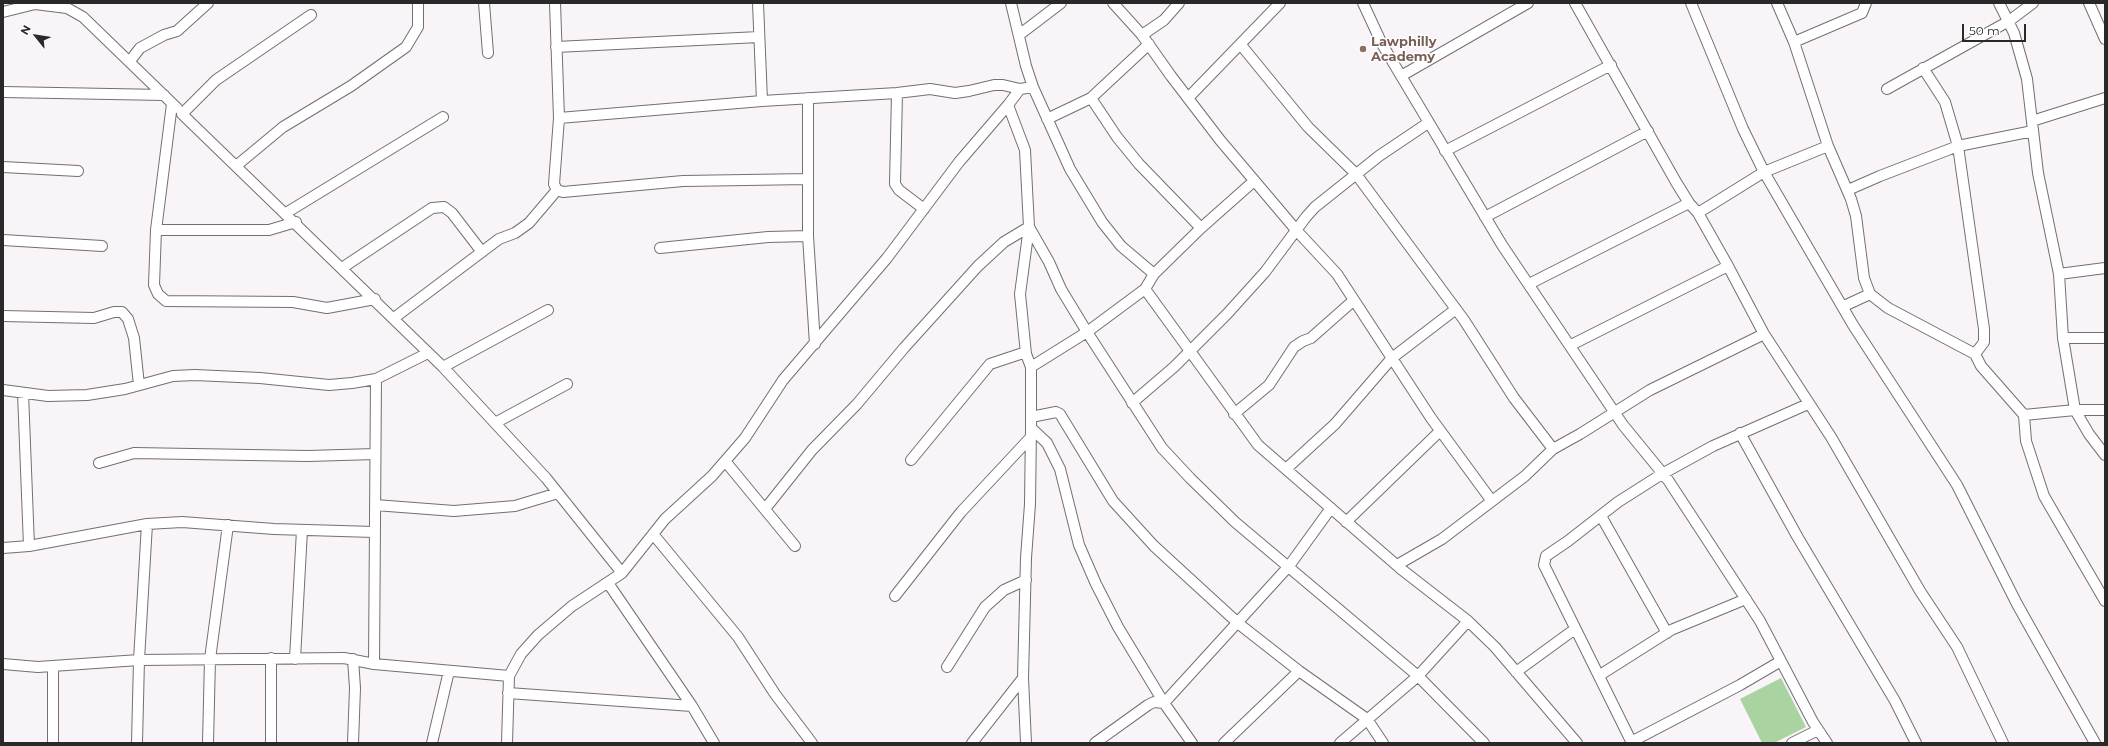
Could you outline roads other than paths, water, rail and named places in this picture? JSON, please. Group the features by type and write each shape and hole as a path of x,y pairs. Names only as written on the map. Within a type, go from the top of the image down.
{"street":[{"path":"130,61 140,48 164,35 177,31 208,3"},
{"path":"236,166 283,127 351,86 406,47 418,28 418,3"},
{"path":"484,3 488,53"},
{"path":"555,3 559,118 554,184 557,190 563,192 683,181 808,179"},
{"path":"758,3 762,101"},
{"path":"1011,3 1026,66 1033,87 1070,169 1102,222 1121,246 1154,274"},
{"path":"1019,35 1061,3"},
{"path":"1114,3 1142,34 1188,98 1254,181 1297,231 1337,274 1440,431 1491,500"},
{"path":"1142,34 1164,20 1179,3"},
{"path":"1188,98 1241,45 1280,3"},
{"path":"1401,76 1528,3"},
{"path":"1575,3 1689,203 1698,213 1764,334 1808,404 1831,437 1920,591 1957,647 2002,743"},
{"path":"1692,3 1744,129 1764,172 1844,306 1853,325 1958,485 2017,604 2095,743"},
{"path":"1777,3 1794,42 1828,146 1848,190 1856,216 1864,278 1870,294 1888,308 1975,354 1981,366 2024,415 2026,441 2044,496 2105,601"},
{"path":"1794,42 1862,13 1866,3"},
{"path":"1999,3 2009,21 2024,66 2038,173 2059,274 2063,338 2075,410 2089,434 2105,455"},
{"path":"1887,89 2009,21 2033,3"},
{"path":"2089,3 2105,39"},
{"path":"3,12 35,4 67,8 83,17 130,61 236,166 296,222 443,367 558,493 622,573"},
{"path":"1367,4 1382,44 1485,217 1623,425 1662,474 1746,599 1760,621 1818,730 1827,743"},
{"path":"182,114 216,80 311,15"},
{"path":"556,48 759,37"},
{"path":"1047,119 1091,98 1149,44"},
{"path":"1241,45 1308,127 1356,174 1456,309 1514,398 1552,449"},
{"path":"1445,151 1611,65"},
{"path":"1923,68 1945,102 1958,146 1984,329 1984,342 1975,354"},
{"path":"559,118 762,101 897,93 930,89 955,93 998,85 1020,89 1033,87"},
{"path":"507,743 509,676 520,654 538,635 572,606 622,573 664,519 712,476 726,461 745,438 783,380 887,258 959,162 1020,89"},
{"path":"3,92 164,95"},
{"path":"897,93 895,184 899,190 924,209"},
{"path":"808,98 808,236 815,344"},
{"path":"1091,98 1139,164 1201,228"},
{"path":"1848,190 1958,146 2033,126 2105,98"},
{"path":"172,104 156,230 154,285 158,294 166,301 293,302 327,308 374,299"},
{"path":"1008,105 1025,150 1030,227 1020,294 1026,354 1031,367 1031,433 1023,678 1026,743"},
{"path":"286,213 444,117"},
{"path":"1132,403 1190,352 1265,272 1315,207 1356,174 1428,123"},
{"path":"1485,217 1648,131"},
{"path":"1698,213 1764,172 1828,146"},
{"path":"3,167 78,171"},
{"path":"1031,367 1087,332 1145,289 1154,274 1201,228 1254,181"},
{"path":"394,318 499,239 515,233 528,223 557,190"},
{"path":"1529,284 1689,203"},
{"path":"342,268 432,208 444,207 452,213 482,252"},
{"path":"156,230 269,230 296,222"},
{"path":"1030,227 1049,262 1061,289 1162,448 1235,522 1418,676 1484,743"},
{"path":"765,509 812,450 857,404 904,348 978,266 1004,242 1030,227"},
{"path":"660,248 768,237 808,236"},
{"path":"3,240 102,246"},
{"path":"1571,346 1728,266"},
{"path":"2059,274 2105,268"},
{"path":"1145,289 1234,414 1258,445 1397,565 1468,621 1495,647 1577,743"},
{"path":"1844,306 1870,294"},
{"path":"1234,414 1269,385 1294,347 1311,338 1354,300"},
{"path":"1286,469 1335,424 1392,358 1456,309"},
{"path":"443,367 548,310"},
{"path":"3,316 94,318 114,312 122,312 128,319 134,338 139,385"},
{"path":"1397,565 1442,539 1491,500 1525,476 1552,449 1650,390 1764,334"},
{"path":"2063,338 2105,338"},
{"path":"3,390 48,396 87,395 139,385 173,376 249,377 329,385 352,383 376,379 428,353"},
{"path":"911,460 990,364 1020,354 1026,354"},
{"path":"374,664 376,379"},
{"path":"495,423 567,384"},
{"path":"23,393 29,546"},
{"path":"1781,661 1740,686 1632,742 1544,565 1544,560 1546,556 1618,502 1662,474 1712,446 1808,404"},
{"path":"2024,415 2075,410 2105,410"},
{"path":"1031,417 1056,412 1060,414 1113,501 1154,546 1239,624 1299,671 1367,719 1384,743"},
{"path":"1346,522 1440,431"},
{"path":"895,596 961,512 1031,433"},
{"path":"1031,433 1047,443 1060,469 1079,545 1118,628 1164,703 1192,743"},
{"path":"1740,433 1797,536 1895,701 1916,743"},
{"path":"99,463 134,453 308,456 375,454"},
{"path":"726,461 795,546"},
{"path":"375,505 454,511 515,506 558,493"},
{"path":"1164,703 1239,624 1289,566 1331,508"},
{"path":"1601,516 1667,632"},
{"path":"3,548 29,546 147,524 182,522 302,530 374,532"},
{"path":"137,743 139,660 147,524"},
{"path":"208,743 210,659 228,525"},
{"path":"295,659 302,530"},
{"path":"653,534 738,637 775,694 812,743"},
{"path":"947,667 985,607 1004,590 1026,580"},
{"path":"608,583 692,706 714,743"},
{"path":"1600,675 1667,632 1746,599"},
{"path":"1340,743 1418,676 1468,621"},
{"path":"1516,672 1575,629"},
{"path":"271,658 271,743"},
{"path":"3,664 53,666 139,660 271,658 353,659 374,664 509,676"},
{"path":"353,659 355,688 353,743"},
{"path":"53,666 53,743"},
{"path":"432,743 449,671"},
{"path":"1224,743 1299,671"},
{"path":"972,743 1023,678"},
{"path":"508,693 692,706"},
{"path":"1095,743 1148,705 1154,702 1164,703"},
{"path":"1792,743 1818,730"}],"place":[{"name":"Lawphilly Academy","path":"1363,49"}]}
